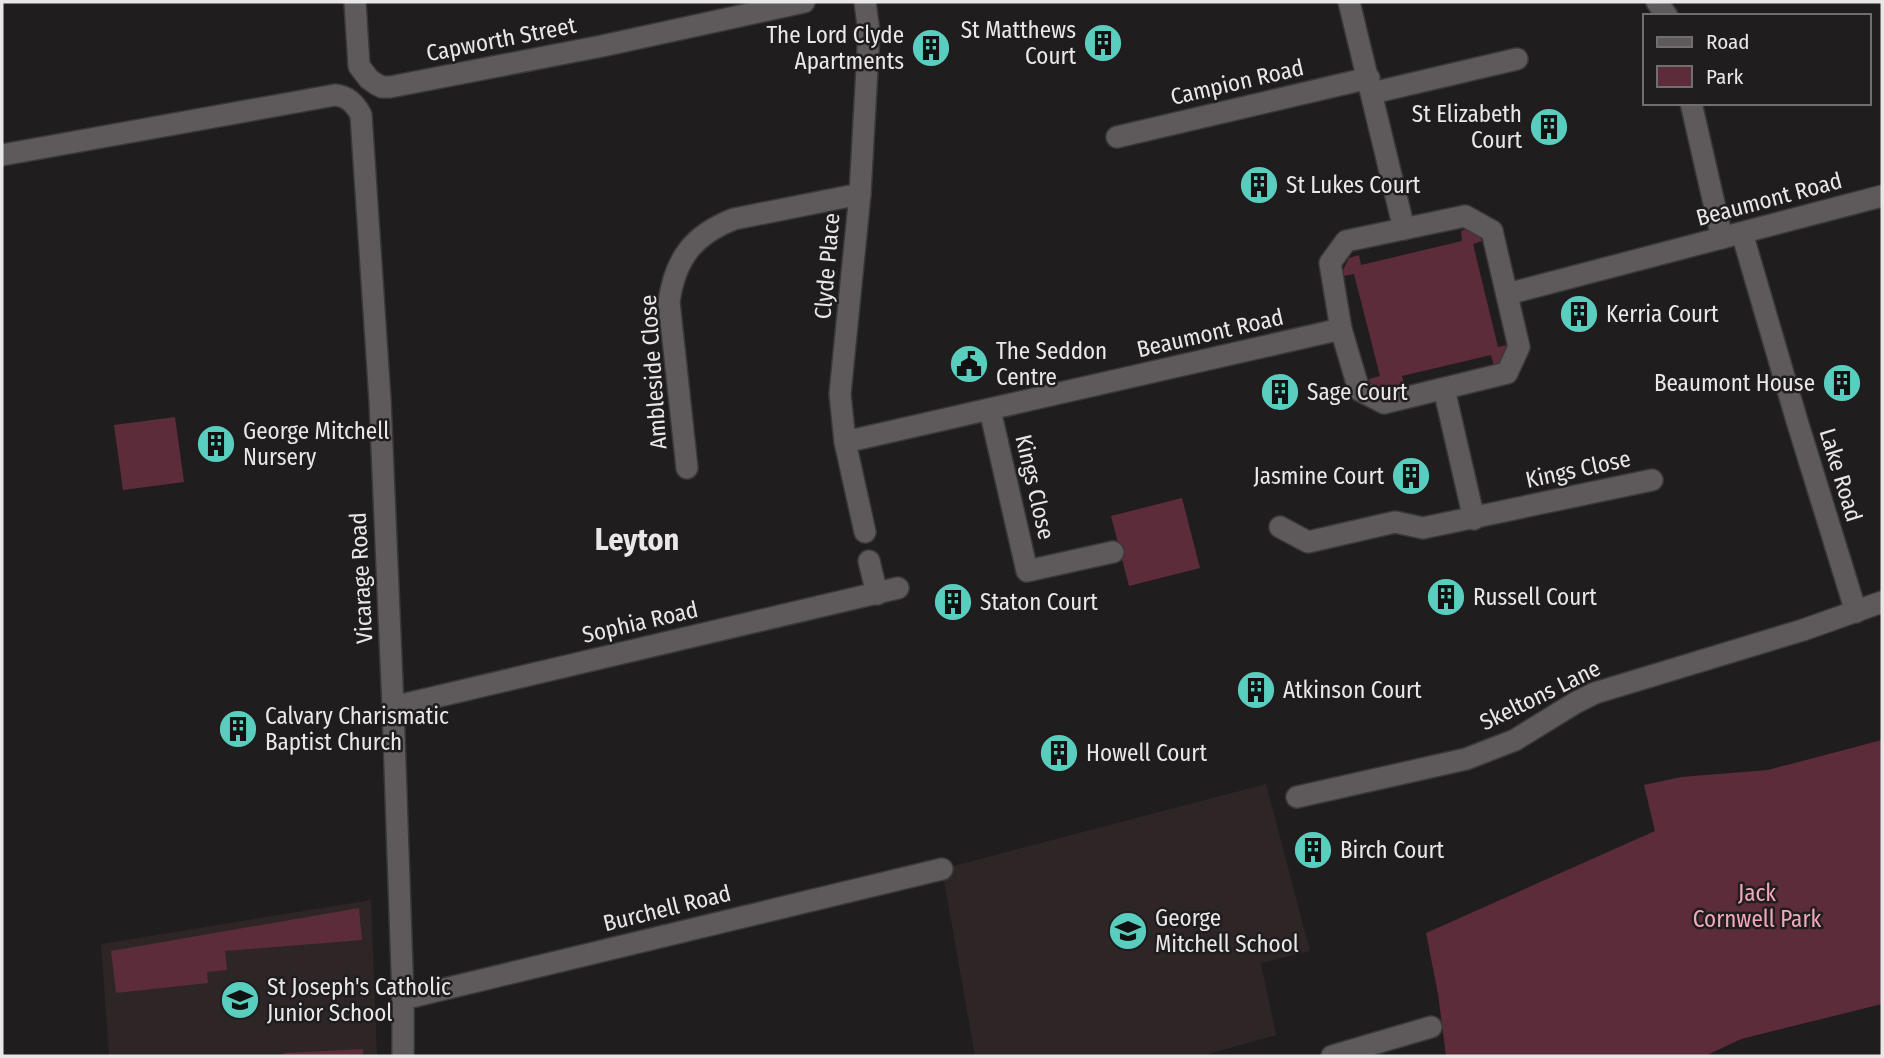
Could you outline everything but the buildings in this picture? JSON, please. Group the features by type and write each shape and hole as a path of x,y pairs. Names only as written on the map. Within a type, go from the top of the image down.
{"street":[{"name":"Capworth Street","path":"355,2 359,66 382,88 602,46 760,7 804,2"},
{"name":"Clyde Place","path":"864,2 869,32 860,194 841,394 845,442 865,533"},
{"path":"1349,2 1404,229"},
{"name":"Campion Road","path":"1117,137 1517,59"},
{"name":"Vicarage Road","path":"2,155 335,95 357,107 360,115 380,400 393,707 403,1056"},
{"name":"Lake Road","path":"1692,105 1732,236 1797,421 1856,612"},
{"name":"Ambleside Close","path":"687,468 669,302 675,275 688,250 716,226 734,219 860,194"},
{"name":"Beaumont Road","path":"1507,294 1882,196"},
{"path":"1465,216 1492,231 1519,347 1507,373 1384,403 1359,390 1341,329 1330,263 1346,241 1404,229 1465,216"},
{"name":"Beaumont Road","path":"845,442 1341,329"},
{"path":"1444,389 1474,519"},
{"name":"Kings Close","path":"990,410 1027,571 1113,552"},
{"name":"Kings Close","path":"1280,527 1308,542 1395,522 1423,528 1652,480"},
{"path":"869,561 877,594"},
{"name":"Sophia Road","path":"393,707 898,588"},
{"name":"Skeltons Lane","path":"1297,797 1466,759 1515,740 1595,693 1803,630 1882,602"},
{"name":"Burchell Road","path":"403,999 942,869"},
{"path":"1332,1056 1431,1027"}],"shaded area":[{"name":"George Mitchell School","path":"1266,784 1310,951 1261,963 1276,1035 1201,1056 975,1056 942,869"},
{"name":"St Joseph's Catholic Junior School","path":"371,900 377,1056 109,1056 101,944"}],"green space":[{"path":"1466,229 1480,236 1482,241 1473,244 1498,347 1507,345 1508,350 1499,364 1494,366 1491,355 1402,376 1405,388 1385,392 1370,382 1369,379 1380,376 1354,274 1344,276 1343,270 1349,258 1359,255 1361,265 1462,241 1461,231"},
{"path":"175,417 184,482 123,490 114,425"},
{"path":"1182,498 1200,568 1129,586 1111,516"},
{"name":"Jack Cornwell Park","path":"1882,740 1882,1004 1741,1039 1705,1056 1446,1056 1426,933 1655,831 1644,785 1681,777 1768,770"},
{"path":"359,908 362,940 225,951 227,970 207,972 208,983 116,993 111,951"},
{"path":"363,1049 363,1056 282,1056 284,1053"}],"place":[{"name":"St Matthews Court","path":"1103,43"},
{"name":"The Lord Clyde Apartments","path":"931,48"},
{"name":"St Elizabeth Court","path":"1549,127"},
{"name":"St Lukes Court","path":"1259,185"},
{"name":"Kerria Court","path":"1579,314"},
{"name":"The Seddon Centre","path":"969,364"},
{"name":"Beaumont House","path":"1842,383"},
{"name":"Sage Court","path":"1280,392"},
{"name":"George Mitchell Nursery","path":"216,444"},
{"name":"Jasmine Court","path":"1411,476"},
{"name":"Russell Court","path":"1446,597"},
{"name":"Staton Court","path":"953,602"},
{"name":"Atkinson Court","path":"1256,690"},
{"name":"Calvary Charismatic Baptist Church","path":"238,729"},
{"name":"Howell Court","path":"1059,753"},
{"name":"Birch Court","path":"1313,850"},
{"name":"George Mitchell School","path":"1128,931"},
{"name":"St Joseph's Catholic Junior School","path":"240,1000"}],"district":[{"name":"Leyton","path":"637,540"}]}
